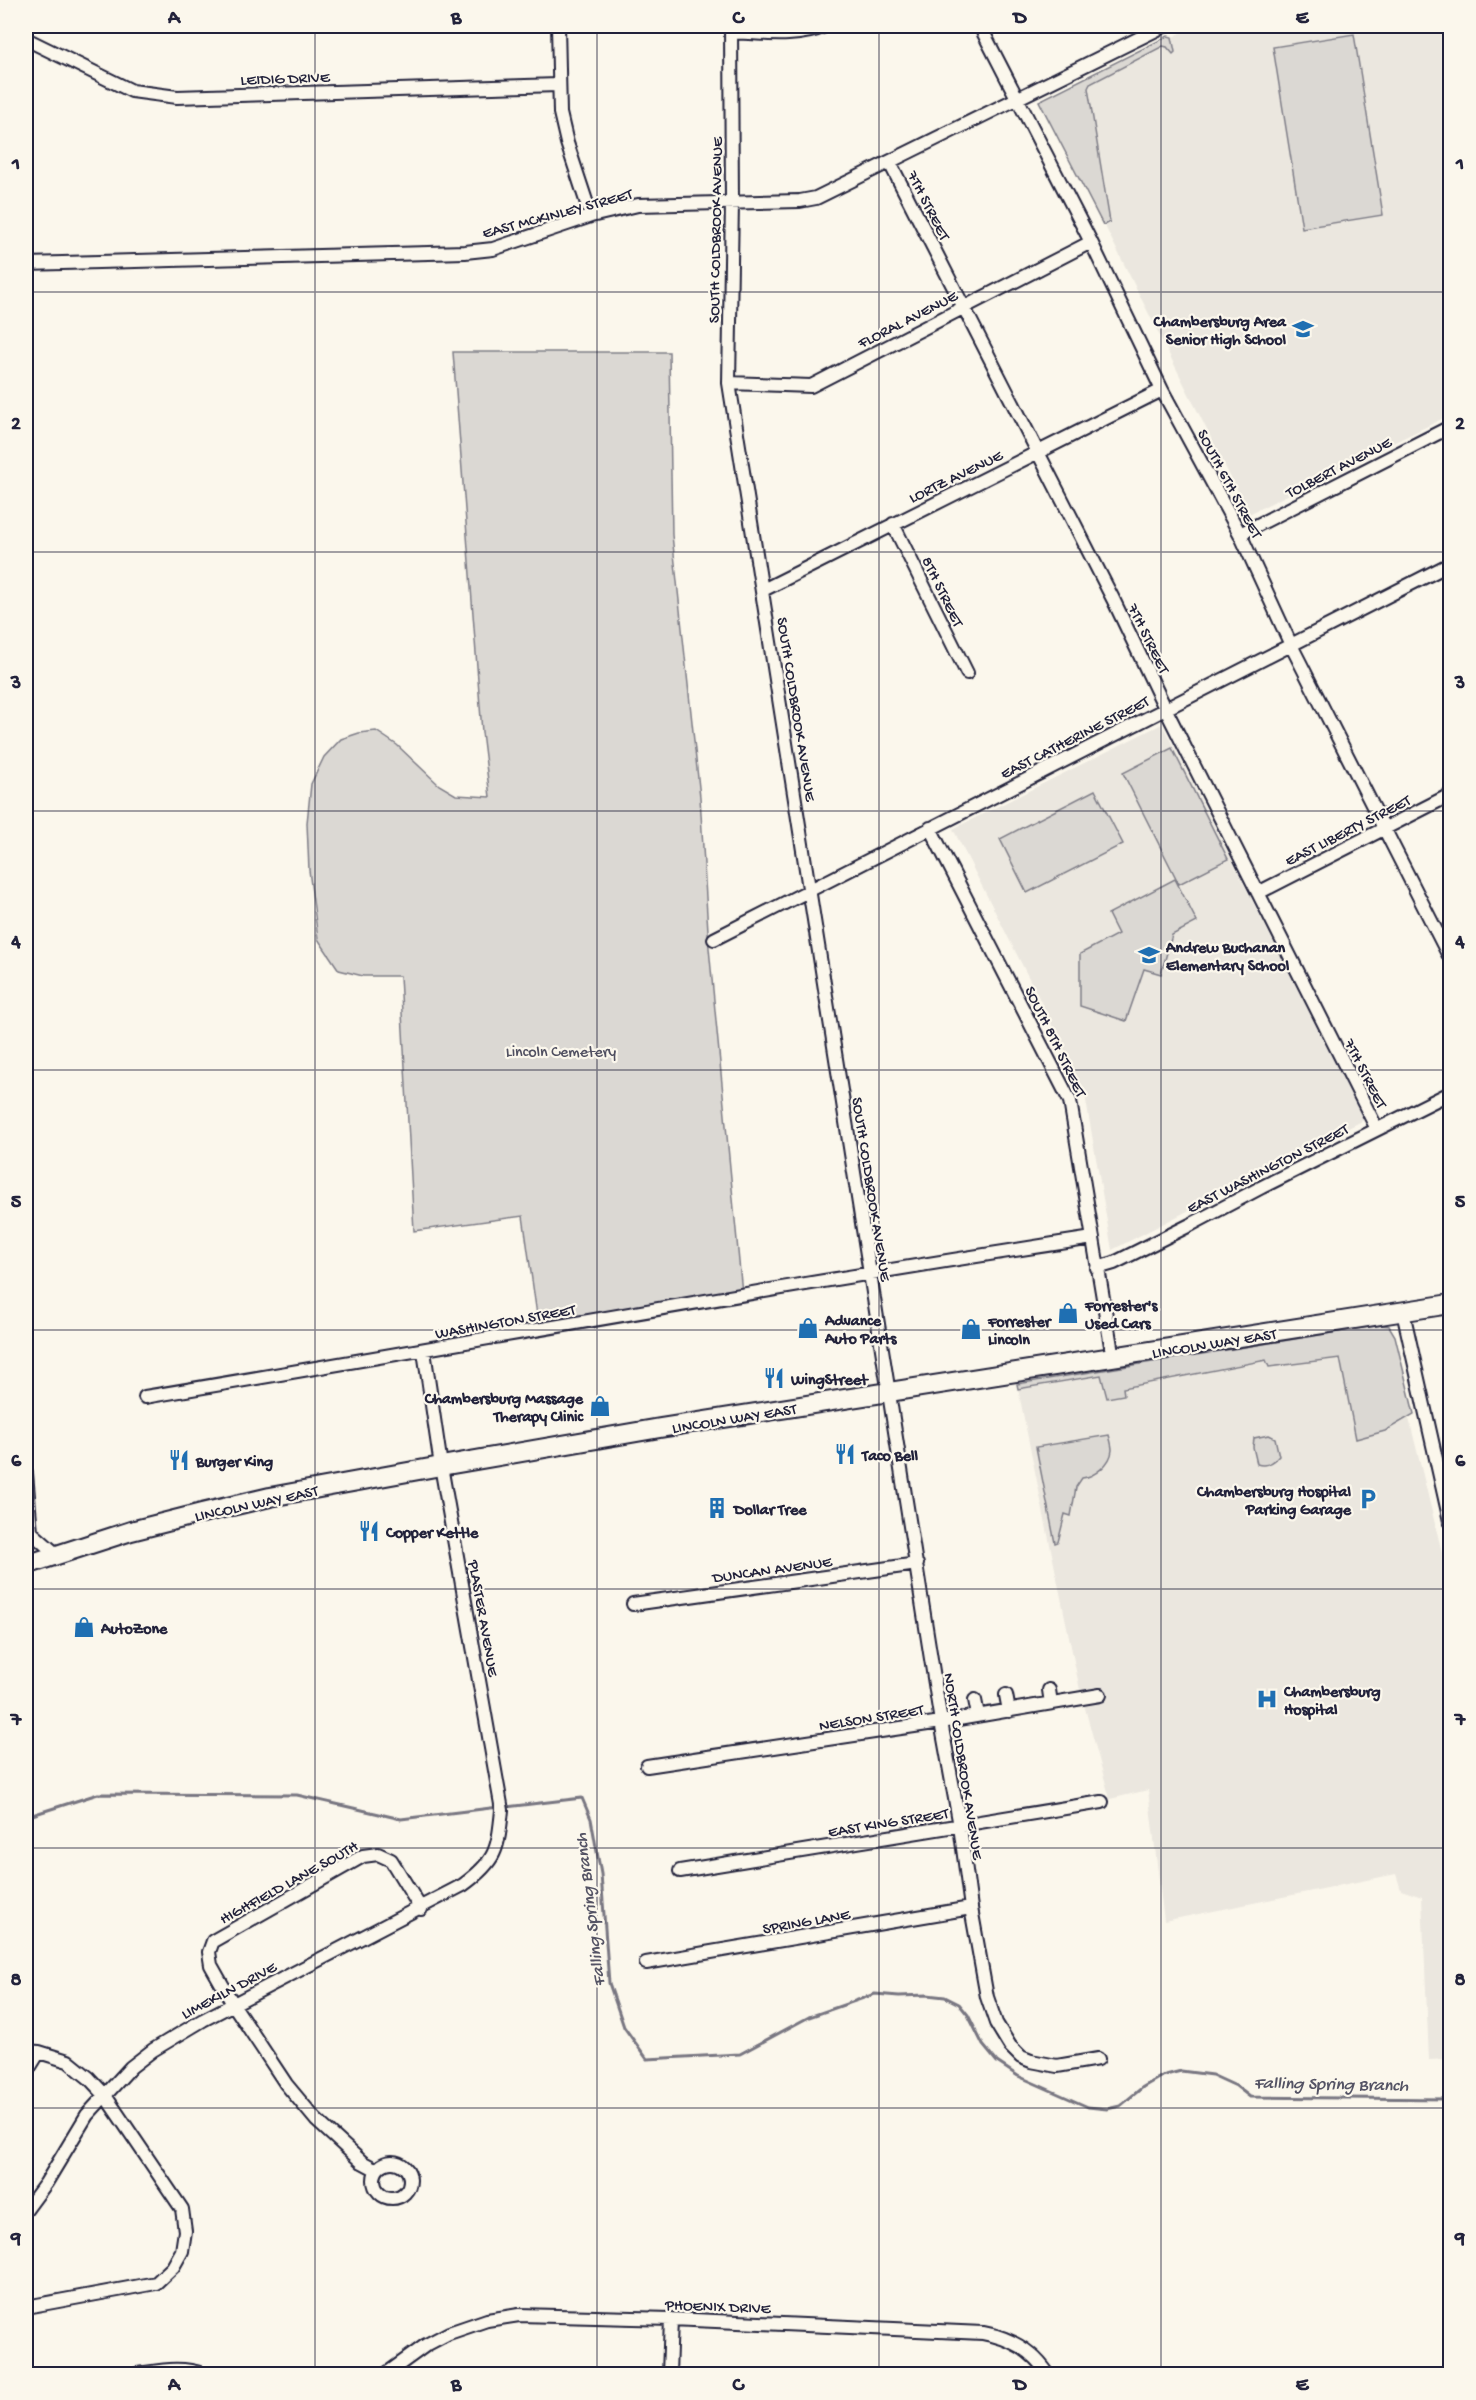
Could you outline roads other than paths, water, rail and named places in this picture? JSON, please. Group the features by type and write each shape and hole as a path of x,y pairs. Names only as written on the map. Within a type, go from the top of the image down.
{"highway":[{"name":"LINCOLN WAY EAST","path":"26,1565 131,1531 270,1497 679,1425 1450,1304"}],"street":[{"path":"558,26 560,113 567,143 591,216"},
{"path":"731,29 784,34 816,30 825,26"},
{"name":"SOUTH 6TH STREET","path":"980,26 1091,242 1162,390 1240,534 1291,645 1450,957"},
{"name":"EAST MCKINLEY STREET","path":"26,264 465,252 493,249 591,216 638,205 800,201 816,198 891,163 1018,97 1164,26"},
{"name":"SOUTH COLDBROOK AVENUE","path":"731,29 732,203 729,383 890,1393"},
{"name":"LEIDIG DRIVE","path":"26,39 132,91 177,97 558,85"},
{"name":"7TH STREET","path":"891,163 1113,599 1377,1129"},
{"name":"FLORAL AVENUE","path":"729,383 811,386 1091,242"},
{"name":"LORTZ AVENUE","path":"763,590 1162,390"},
{"name":"TOLBERT AVENUE","path":"1240,534 1450,427"},
{"name":"8TH STREET","path":"893,524 967,673"},
{"name":"EAST CATHERINE STREET","path":"714,939 1450,564"},
{"name":"EAST LIBERTY STREET","path":"1258,893 1450,795"},
{"name":"SOUTH 8TH STREET","path":"930,828 1070,1101 1113,1358"},
{"name":"EAST WASHINGTON STREET","path":"1097,1268 1114,1263 1450,1093"},
{"name":"WASHINGTON STREET","path":"145,1397 870,1273 1093,1238"},
{"path":"1402,1312 1450,1521"},
{"name":"PLASTER AVENUE","path":"424,1351 441,1466 502,1810 495,1855"},
{"name":"NORTH COLDBROOK AVENUE","path":"890,1393 941,1722 960,1826 971,1908 991,2012 1001,2035 1021,2056 1031,2061 1057,2066 1098,2059"},
{"path":"26,1473 28,1538 57,1555"},
{"name":"DUNCAN AVENUE","path":"633,1604 917,1564"},
{"path":"1049,1690 1051,1703"},
{"path":"1006,1695 1009,1711"},
{"name":"NELSON STREET","path":"647,1766 941,1722 1100,1695"},
{"path":"975,1700 978,1715"},
{"name":"EAST KING STREET","path":"680,1871 1101,1802"},
{"name":"HIGHFIELD LANE SOUTH","path":"233,2004 211,1965 209,1952 213,1941 363,1856 378,1854 391,1860 421,1909"},
{"name":"LIMEKILN DRIVE","path":"26,2210 46,2183 87,2115 131,2067 153,2050 233,2004 421,1909 482,1872 495,1855"},
{"name":"SPRING LANE","path":"646,1963 971,1908"},
{"path":"233,2004 286,2085 316,2120 362,2162 377,2169"},
{"path":"26,2051 39,2052 68,2061 82,2071 105,2094 182,2209 185,2231 182,2251 173,2267 156,2283 26,2307"},
{"path":"26,2073 39,2052"},
{"name":"PHOENIX DRIVE","path":"386,2374 436,2340 470,2325 495,2318 519,2315 983,2332 1018,2344 1032,2355 1048,2374"},
{"path":"669,2374 671,2319"},
{"path":"137,2374 171,2369 185,2369 203,2374"}],"waterway":[{"name":"Falling Spring Branch","path":"26,1817 98,1794 297,1795 401,1819 499,1807"},
{"name":"Falling Spring Branch","path":"506,1807 582,1798 591,1819 601,1874 609,1983 624,2027 647,2059 740,2054 809,2017 875,1994 927,1995 945,1997 959,2004 968,2015 983,2045 997,2062 1018,2076 1088,2107 1107,2109 1120,2106 1143,2087 1162,2076 1181,2071 1212,2075 1236,2086 1250,2097 1450,2099"}],"place":[{"name":"Chambersburg Area Senior High School","path":"1303,329"},
{"name":"Andrew Buchanan Elementary School","path":"1149,955"},
{"name":"Forrester's Used Cars","path":"1068,1313"},
{"name":"Advance Auto Parts","path":"808,1328"},
{"name":"Forrester Lincoln","path":"971,1329"},
{"name":"WingStreet","path":"774,1378"},
{"name":"Chambersburg Massage Therapy Clinic","path":"600,1406"},
{"name":"Taco Bell","path":"845,1454"},
{"name":"Burger King","path":"179,1460"},
{"name":"Chambersburg Hospital Parking Garage","path":"1368,1499"},
{"name":"Dollar Tree","path":"717,1508"},
{"name":"Copper Kettle","path":"369,1531"},
{"name":"AutoZone","path":"84,1627"},
{"name":"Chambersburg Hospital","path":"1267,1699"}],"park label":[{"name":"Lincoln Cemetery","path":"561,1050"}]}
